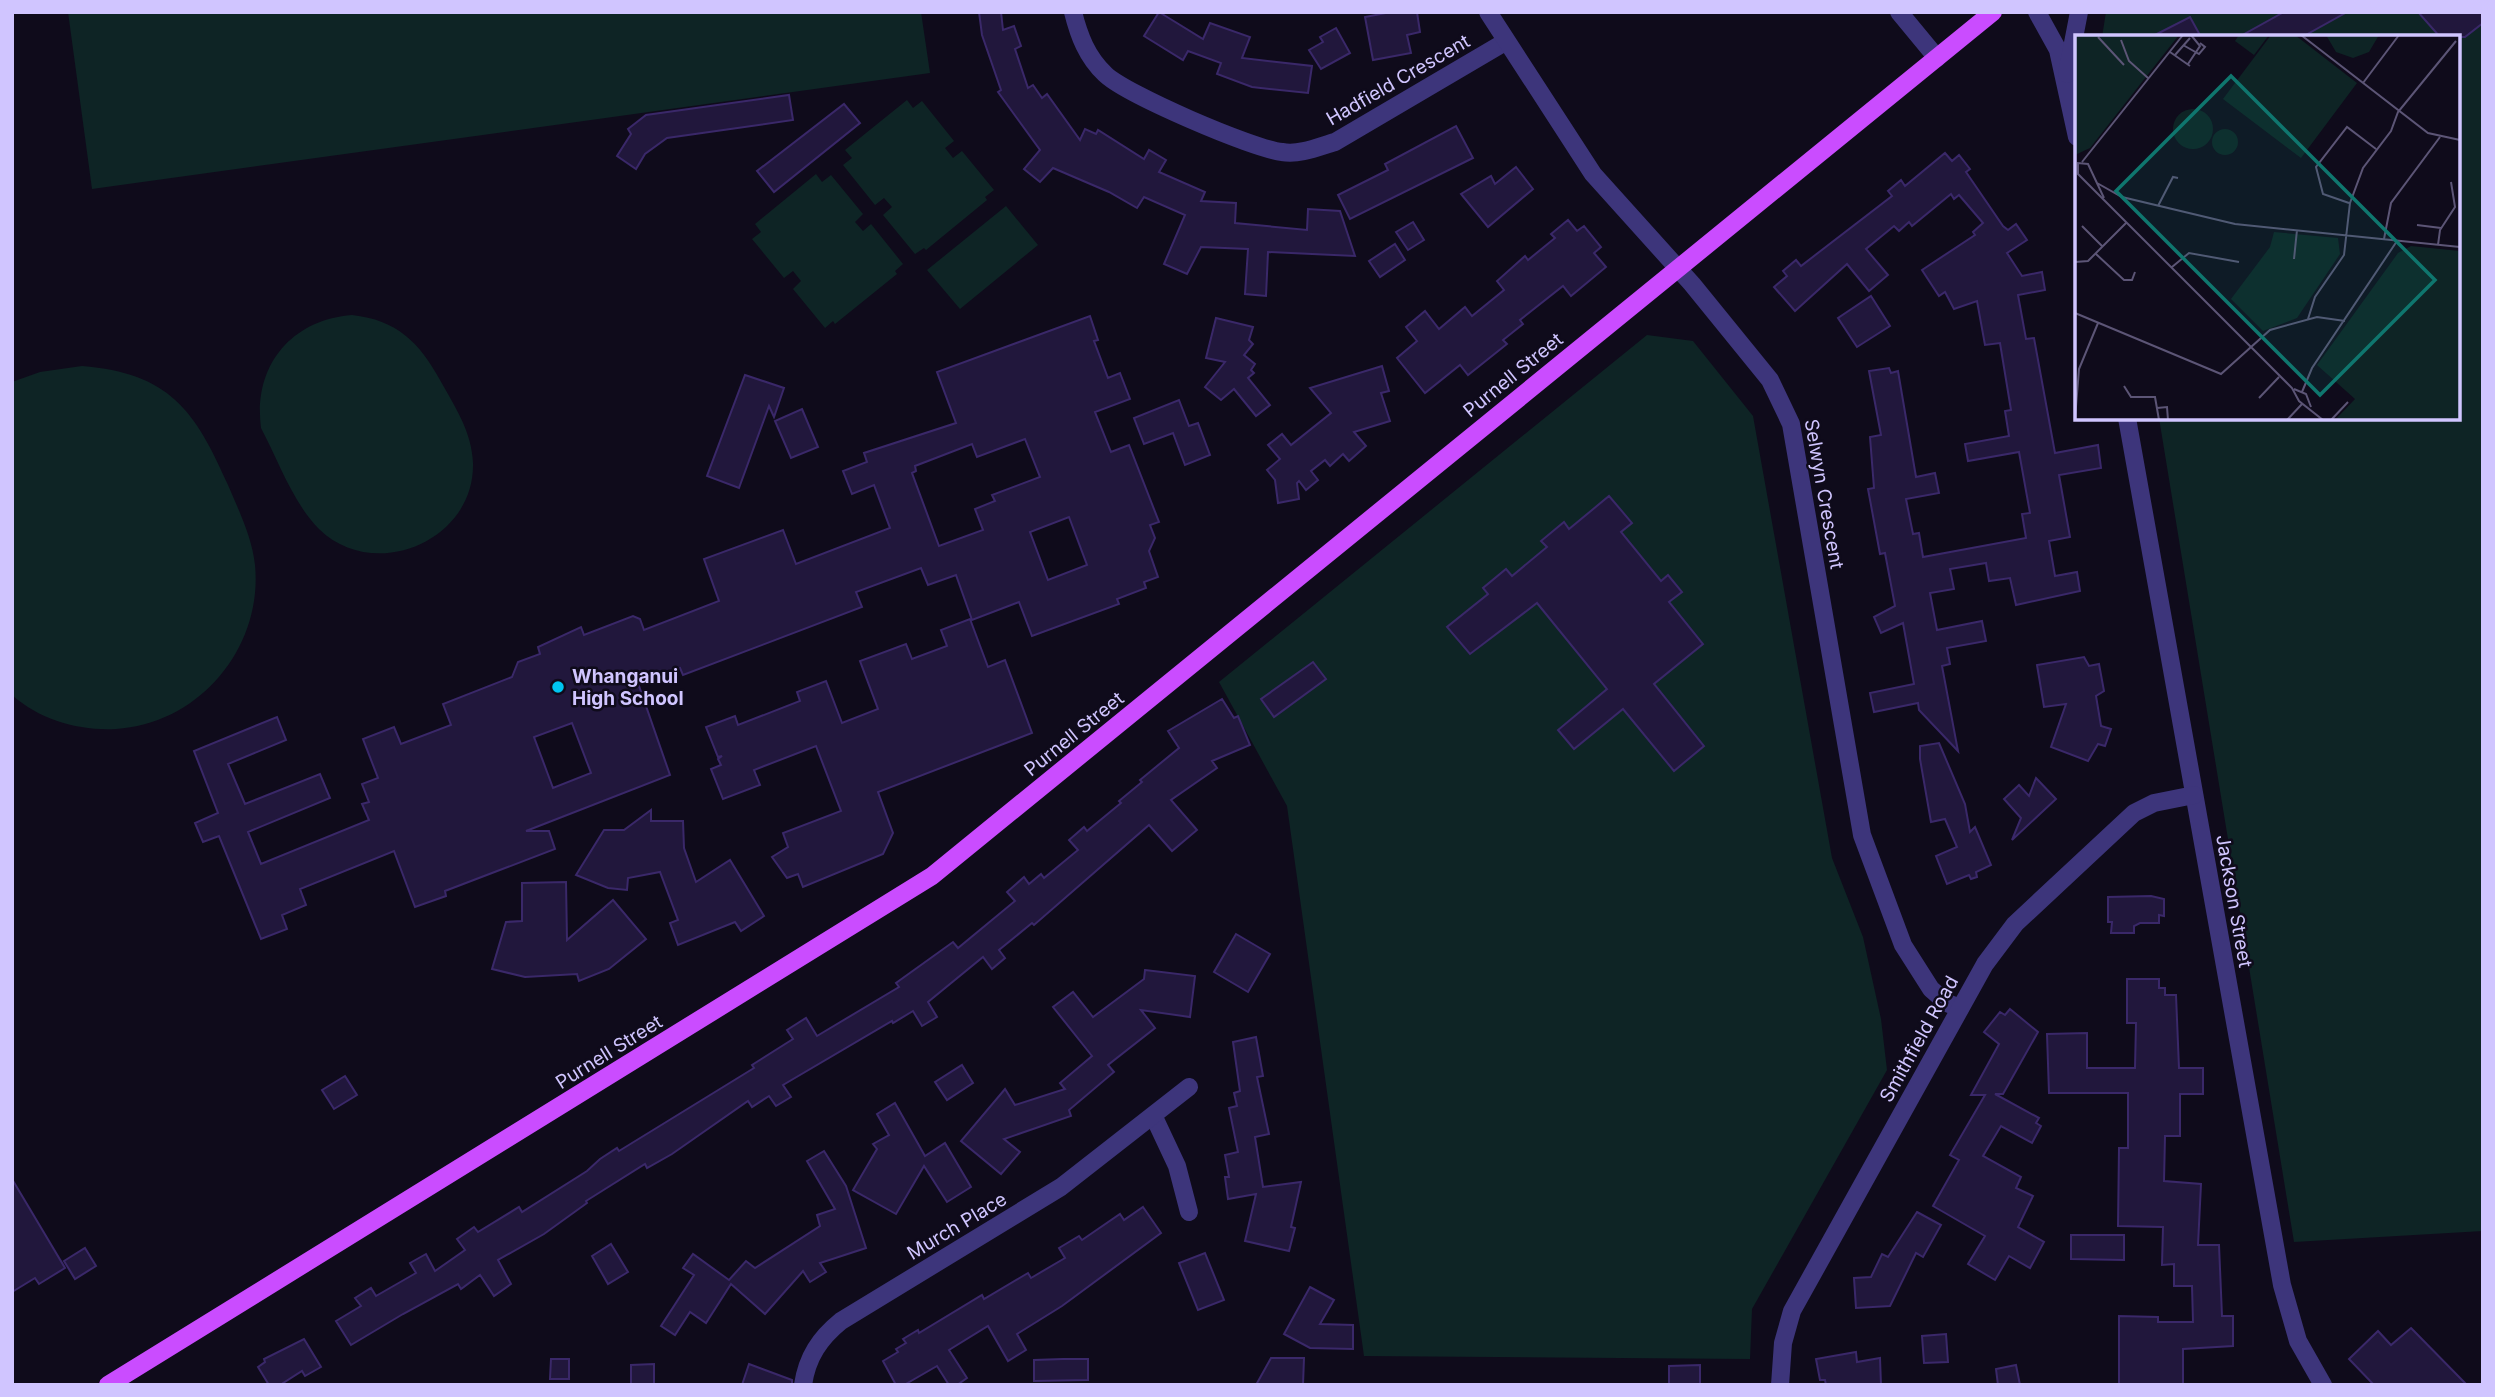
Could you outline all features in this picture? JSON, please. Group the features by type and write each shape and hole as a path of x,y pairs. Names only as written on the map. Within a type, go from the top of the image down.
{"main road":[{"name":"Purnell Street","path":"108,1385 932,876 1993,12"}],"street":[{"name":"Hadfield Crescent","path":"1073,12 1079,36 1090,57 1122,87 1255,146 1284,153 1306,151 1335,142 1505,42"},
{"name":"Selwyn Crescent","path":"1488,12 1593,174 1678,268 1770,380 1783,401 1791,424 1863,835 1903,945 1931,989 1947,1003 1959,1008"},
{"path":"1899,12 1937,58"},
{"path":"2037,12 2058,50 2075,126"},
{"path":"2075,35 2080,12"},
{"path":"2066,79 2075,36"},
{"name":"Jackson Street","path":"2127,420 2282,1285 2298,1341 2323,1384"},
{"name":"Smithfield Road","path":"1780,1385 1783,1343 1792,1311 1985,964 2015,924 2134,813 2154,803 2194,794"},
{"name":"Murch Place","path":"803,1385 807,1364 816,1346 841,1321 1061,1188 1189,1087"},
{"path":"1154,1117 1177,1166 1189,1212"}],"green space":[{"path":"68,12 921,12 930,73 92,189"},
{"path":"2106,12 2483,12 2483,1231 2294,1242 2159,420 2460,420 2460,35 2102,35"},
{"path":"907,100 913,108 922,101 954,141 945,148 953,158 962,151 994,190 985,197 987,200 926,250 924,248 915,254 883,215 892,207 884,198 875,205 843,165 852,158 845,150"},
{"path":"816,174 822,182 831,175 863,214 855,222 863,231 871,224 903,264 895,271 897,274 835,324 833,321 825,328 793,289 801,281 793,271 784,278 752,239 761,232 755,224"},
{"path":"1006,206 1038,245 960,309 927,270"},
{"path":"352,315 382,322 415,344 457,410 472,452 469,490 458,514 440,532 417,546 392,552 367,552 341,545 319,529 301,507 261,428 263,385 280,350 310,326"},
{"path":"1647,335 1693,341 1753,416 1832,858 1863,937 1881,1019 1887,1070 1752,1309 1750,1359 1364,1356 1287,806 1219,682"},
{"path":"82,366 137,377 158,387 190,416 216,459 241,514 255,565 255,596 248,625 236,652 220,676 199,697 174,713 146,724 116,729 88,728 61,722 35,711 12,695 12,382 40,372"}],"building":[{"path":"979,12 1001,12 1003,30 1014,26 1021,46 1015,49 1028,88 1033,85 1042,98 1047,94 1080,140 1085,129 1096,134 1098,130 1144,159 1149,150 1166,160 1159,172 1205,192 1201,201 1236,203 1235,223 1307,230 1308,209 1340,211 1355,256 1268,252 1266,296 1245,294 1248,249 1201,247 1187,274 1164,264 1185,215 1144,197 1137,208 1109,192 1053,168 1040,182 1024,169 1040,150 998,92 1001,90 982,35"},
{"path":"1159,12 1203,39 1210,23 1250,37 1242,58 1312,66 1308,93 1252,87 1217,74 1221,63 1188,51 1183,60 1144,36"},
{"path":"1391,12 1417,12 1420,32 1407,35 1411,53 1373,60 1365,17"},
{"path":"2284,12 2347,12 2306,35 2243,35"},
{"path":"2418,12 2483,12 2483,23 2465,37 2438,35"},
{"path":"2190,17 2200,35 2155,35"},
{"path":"1336,28 1350,53 1321,69 1309,50 1323,42 1320,37"},
{"path":"789,95 793,120 667,138 645,154 636,169 617,156 631,134 628,129 646,115"},
{"path":"844,104 860,123 774,192 757,171"},
{"path":"1456,126 1473,158 1350,219 1338,195 1388,170 1385,164"},
{"path":"1945,153 1952,161 1959,155 1970,169 1966,172 2003,226 2008,230 2016,224 2027,240 2007,253 2022,276 2042,272 2045,290 2018,295 2026,339 2034,338 2055,453 2098,445 2101,468 2059,475 2070,537 2049,541 2055,576 2077,572 2080,591 2016,605 2010,578 1989,581 1986,563 1950,569 1954,589 1930,593 1937,630 1982,621 1986,641 1947,648 1950,664 1942,666 1958,751 1919,710 1918,703 1874,712 1870,693 1914,684 1903,623 1881,633 1874,617 1895,606 1885,553 1880,554 1868,489 1874,488 1870,437 1881,435 1869,371 1889,368 1891,373 1898,371 1916,477 1935,473 1939,493 1906,499 1913,534 1919,533 1923,557 2026,538 2022,514 2030,513 2019,452 1968,461 1965,444 2009,436 2005,411 2011,410 2000,343 1985,345 1977,301 1954,309 1945,292 1939,296 1922,270 1975,235 1973,232 1983,223 1959,195 1954,199 1951,194 1912,226 1909,222 1899,231 1894,226 1866,249 1888,275 1869,291 1847,264 1795,311 1774,287 1787,276 1783,271 1796,260 1801,266 1892,196 1888,191 1901,180 1905,186"},
{"path":"1516,167 1533,189 1488,227 1461,194 1491,176 1495,184"},
{"path":"1568,220 1577,231 1584,226 1601,247 1594,253 1606,267 1571,296 1563,286 1520,320 1523,324 1503,340 1507,344 1468,375 1460,365 1425,393 1397,358 1417,341 1406,327 1425,311 1439,329 1465,307 1472,316 1504,290 1497,281 1525,256 1528,260 1555,238 1551,234"},
{"path":"1413,222 1424,240 1408,250 1396,232"},
{"path":"1395,244 1405,260 1380,277 1369,261"},
{"path":"1871,296 1890,326 1857,347 1838,318"},
{"path":"1090,316 1098,340 1094,341 1108,378 1120,373 1130,399 1095,412 1111,452 1129,445 1159,522 1150,525 1155,538 1149,551 1158,577 1144,582 1146,588 1117,599 1119,604 1032,636 1019,602 972,620 956,575 928,585 921,568 856,592 862,607 683,675 680,668 638,683 670,775 526,831 549,831 555,849 445,891 446,896 415,907 394,851 300,889 306,905 282,915 287,929 261,939 219,836 203,842 195,823 218,813 194,751 277,717 286,740 228,764 245,804 320,774 330,798 248,832 261,864 369,820 362,804 369,802 362,784 378,778 363,739 394,727 401,744 451,725 443,704 512,677 518,662 540,654 538,647 581,627 584,635 633,616 640,619 644,630 719,601 704,559 783,530 796,564 890,528 874,485 852,494 843,471 867,462 864,453 956,423 937,372","holes":["1025,439 1040,477 992,495 995,501 975,509 983,530 939,546 912,473 916,471 915,466 972,444 977,457","1069,517 1087,565 1048,580 1030,532","572,723 591,773 553,788 534,737"]},
{"path":"1216,318 1253,327 1249,340 1253,344 1244,355 1255,364 1251,370 1254,373 1248,378 1270,405 1256,416 1234,389 1221,400 1205,387 1225,362 1206,358"},
{"path":"1382,366 1389,391 1381,393 1390,421 1354,432 1366,446 1349,461 1343,454 1330,466 1325,460 1311,471 1318,480 1306,490 1299,481 1297,483 1299,499 1278,503 1275,480 1267,470 1280,459 1268,445 1282,434 1291,445 1331,413 1310,388"},
{"path":"745,375 784,388 774,417 769,406 739,488 707,476"},
{"path":"1179,400 1189,426 1198,423 1210,455 1185,465 1173,433 1144,444 1134,418"},
{"path":"802,409 818,447 791,458 775,421"},
{"path":"1609,496 1632,523 1621,532 1661,581 1668,575 1682,592 1669,602 1703,644 1654,684 1704,746 1674,771 1623,709 1574,749 1558,730 1607,689 1537,603 1470,654 1447,627 1488,594 1483,588 1506,569 1512,576 1547,547 1541,541 1564,522 1569,529"},
{"path":"970,619 988,667 1005,660 1032,733 878,792 893,833 883,854 803,887 798,874 787,878 772,857 788,847 783,833 841,811 816,746 754,770 760,785 723,799 711,769 721,765 718,759 722,756 718,757 706,727 735,716 738,725 800,701 797,692 826,681 842,723 878,709 860,661 906,644 912,659 947,646 941,630"},
{"path":"2084,657 2089,666 2099,664 2104,691 2096,696 2101,726 2111,729 2105,746 2098,744 2088,761 2051,747 2066,704 2044,707 2037,665"},
{"path":"1313,662 1326,679 1274,717 1261,699"},
{"path":"1222,699 1234,718 1238,716 1250,745 1212,761 1217,768 1171,800 1197,830 1172,851 1149,825 1034,925 1032,923 999,950 1005,958 992,969 983,957 928,1002 937,1017 922,1026 913,1011 893,1023 892,1021 783,1085 791,1097 776,1106 769,1096 752,1107 748,1101 672,1154 647,1168 645,1164 586,1201 587,1203 544,1234 498,1260 511,1284 494,1296 480,1275 461,1289 458,1284 351,1345 336,1321 361,1306 355,1298 371,1288 376,1296 416,1273 410,1263 426,1254 435,1271 465,1250 457,1239 474,1227 478,1232 519,1207 522,1212 587,1171 617,1148 619,1151 754,1068 752,1065 793,1039 787,1030 806,1018 817,1036 899,987 896,983 953,942 958,948 1015,901 1007,892 1024,877 1029,884 1041,874 1044,878 1078,850 1069,840 1084,827 1087,831 1121,803 1119,801 1142,782 1140,780 1179,748 1168,731"},
{"path":"1939,743 1965,804 1970,832 1975,827 1991,865 1976,872 1977,877 1971,879 1969,875 1947,884 1936,856 1957,847 1945,819 1931,822 1920,759 1920,746"},
{"path":"2036,778 2056,799 2012,840 2021,818 2004,799 2019,785 2029,796"},
{"path":"651,810 651,821 683,821 684,848 696,882 730,860 764,916 741,931 735,922 678,945 670,923 678,920 660,872 628,878 627,890 608,888 576,875 604,830 624,830"},
{"path":"566,882 567,940 613,900 646,939 609,969 579,981 577,974 525,977 492,969 506,922 522,921 522,883"},
{"path":"2151,896 2164,899 2164,916 2159,915 2159,923 2140,923 2134,926 2134,933 2111,933 2108,897"},
{"path":"1236,934 1270,954 1248,992 1214,972"},
{"path":"1145,970 1195,976 1190,1017 1141,1010 1155,1028 1108,1065 1114,1072 1069,1110 1071,1116 1004,1139 1020,1152 1001,1174 961,1141 1005,1089 1015,1105 1065,1089 1060,1083 1092,1056 1053,1007 1073,992 1093,1017 1144,979"},
{"path":"2127,979 2159,979 2159,988 2165,988 2165,995 2176,995 2179,1068 2203,1068 2203,1094 2180,1094 2180,1136 2165,1136 2164,1181 2201,1184 2198,1245 2219,1245 2222,1316 2233,1316 2233,1346 2183,1349 2183,1384 2119,1384 2119,1316 2158,1317 2158,1322 2193,1322 2192,1286 2174,1286 2174,1264 2162,1265 2163,1227 2118,1226 2119,1148 2128,1148 2128,1093 2049,1093 2047,1034 2087,1033 2087,1068 2135,1068 2136,1023 2127,1023"},
{"path":"2010,1009 2038,1032 2003,1094 1995,1094 2039,1118 2036,1123 2041,1126 2032,1143 2001,1126 1983,1156 2021,1177 2016,1188 2033,1196 2018,1227 2044,1242 2030,1268 2009,1256 1995,1280 1968,1264 1985,1236 1933,1206 1959,1160 1950,1155 1985,1095 1971,1095 1999,1044 1984,1032 2000,1012 2005,1015"},
{"path":"1256,1037 1263,1076 1257,1077 1269,1134 1255,1137 1263,1187 1301,1182 1291,1227 1295,1228 1289,1251 1245,1241 1256,1194 1228,1199 1225,1177 1229,1177 1225,1155 1238,1152 1229,1108 1237,1106 1234,1093 1240,1091 1233,1042"},
{"path":"962,1065 973,1083 947,1100 935,1082"},
{"path":"345,1076 357,1095 334,1109 322,1090"},
{"path":"895,1103 925,1156 945,1143 971,1187 947,1202 924,1166 896,1214 853,1190 877,1149 873,1144 889,1135 877,1114"},
{"path":"824,1151 846,1186 866,1248 820,1263 826,1272 810,1282 803,1271 765,1314 731,1284 706,1323 690,1312 675,1335 661,1326 694,1275 683,1268 693,1254 729,1280 746,1261 755,1268 820,1226 817,1215 835,1209 807,1161"},
{"path":"12,1179 65,1268 39,1284 35,1278 12,1292"},
{"path":"1143,1207 1161,1233 1062,1306 1017,1334 1026,1350 1008,1361 988,1326 949,1350 967,1378 957,1385 949,1385 937,1366 904,1385 896,1385 883,1361 898,1352 896,1349 906,1343 903,1339 918,1330 919,1333 982,1295 984,1299 1028,1273 1031,1278 1065,1258 1059,1248 1079,1236 1082,1240 1120,1214 1124,1220"},
{"path":"1917,1212 1941,1225 1923,1257 1916,1253 1890,1306 1856,1308 1854,1278 1871,1277 1882,1254 1888,1257"},
{"path":"2071,1235 2124,1235 2124,1260 2071,1259"},
{"path":"611,1244 628,1272 608,1284 592,1256"},
{"path":"85,1248 96,1266 75,1279 64,1261"},
{"path":"1205,1253 1224,1300 1198,1310 1179,1263"},
{"path":"1310,1287 1334,1300 1320,1324 1353,1325 1353,1349 1310,1348 1284,1334"},
{"path":"2411,1328 2467,1385 2374,1385 2349,1359 2378,1331 2391,1345"},
{"path":"1946,1334 1948,1362 1924,1363 1922,1336"},
{"path":"304,1339 321,1367 305,1376 302,1371 280,1385 269,1385 258,1367 265,1362 264,1359"},
{"path":"1856,1352 1857,1362 1880,1358 1881,1385 1826,1385 1825,1380 1820,1380 1816,1359"},
{"path":"1271,1358 1304,1358 1303,1385 1256,1385"},
{"path":"551,1359 569,1359 569,1379 550,1379"},
{"path":"1088,1359 1088,1380 1034,1381 1034,1360"},
{"path":"654,1364 654,1385 631,1385 631,1365"},
{"path":"749,1364 792,1380 792,1385 742,1385"},
{"path":"1700,1365 1700,1385 1669,1385 1669,1366"},
{"path":"2016,1365 2020,1385 1998,1385 1996,1369"}],"place":[{"name":"Whanganui High School","path":"558,687"}]}
